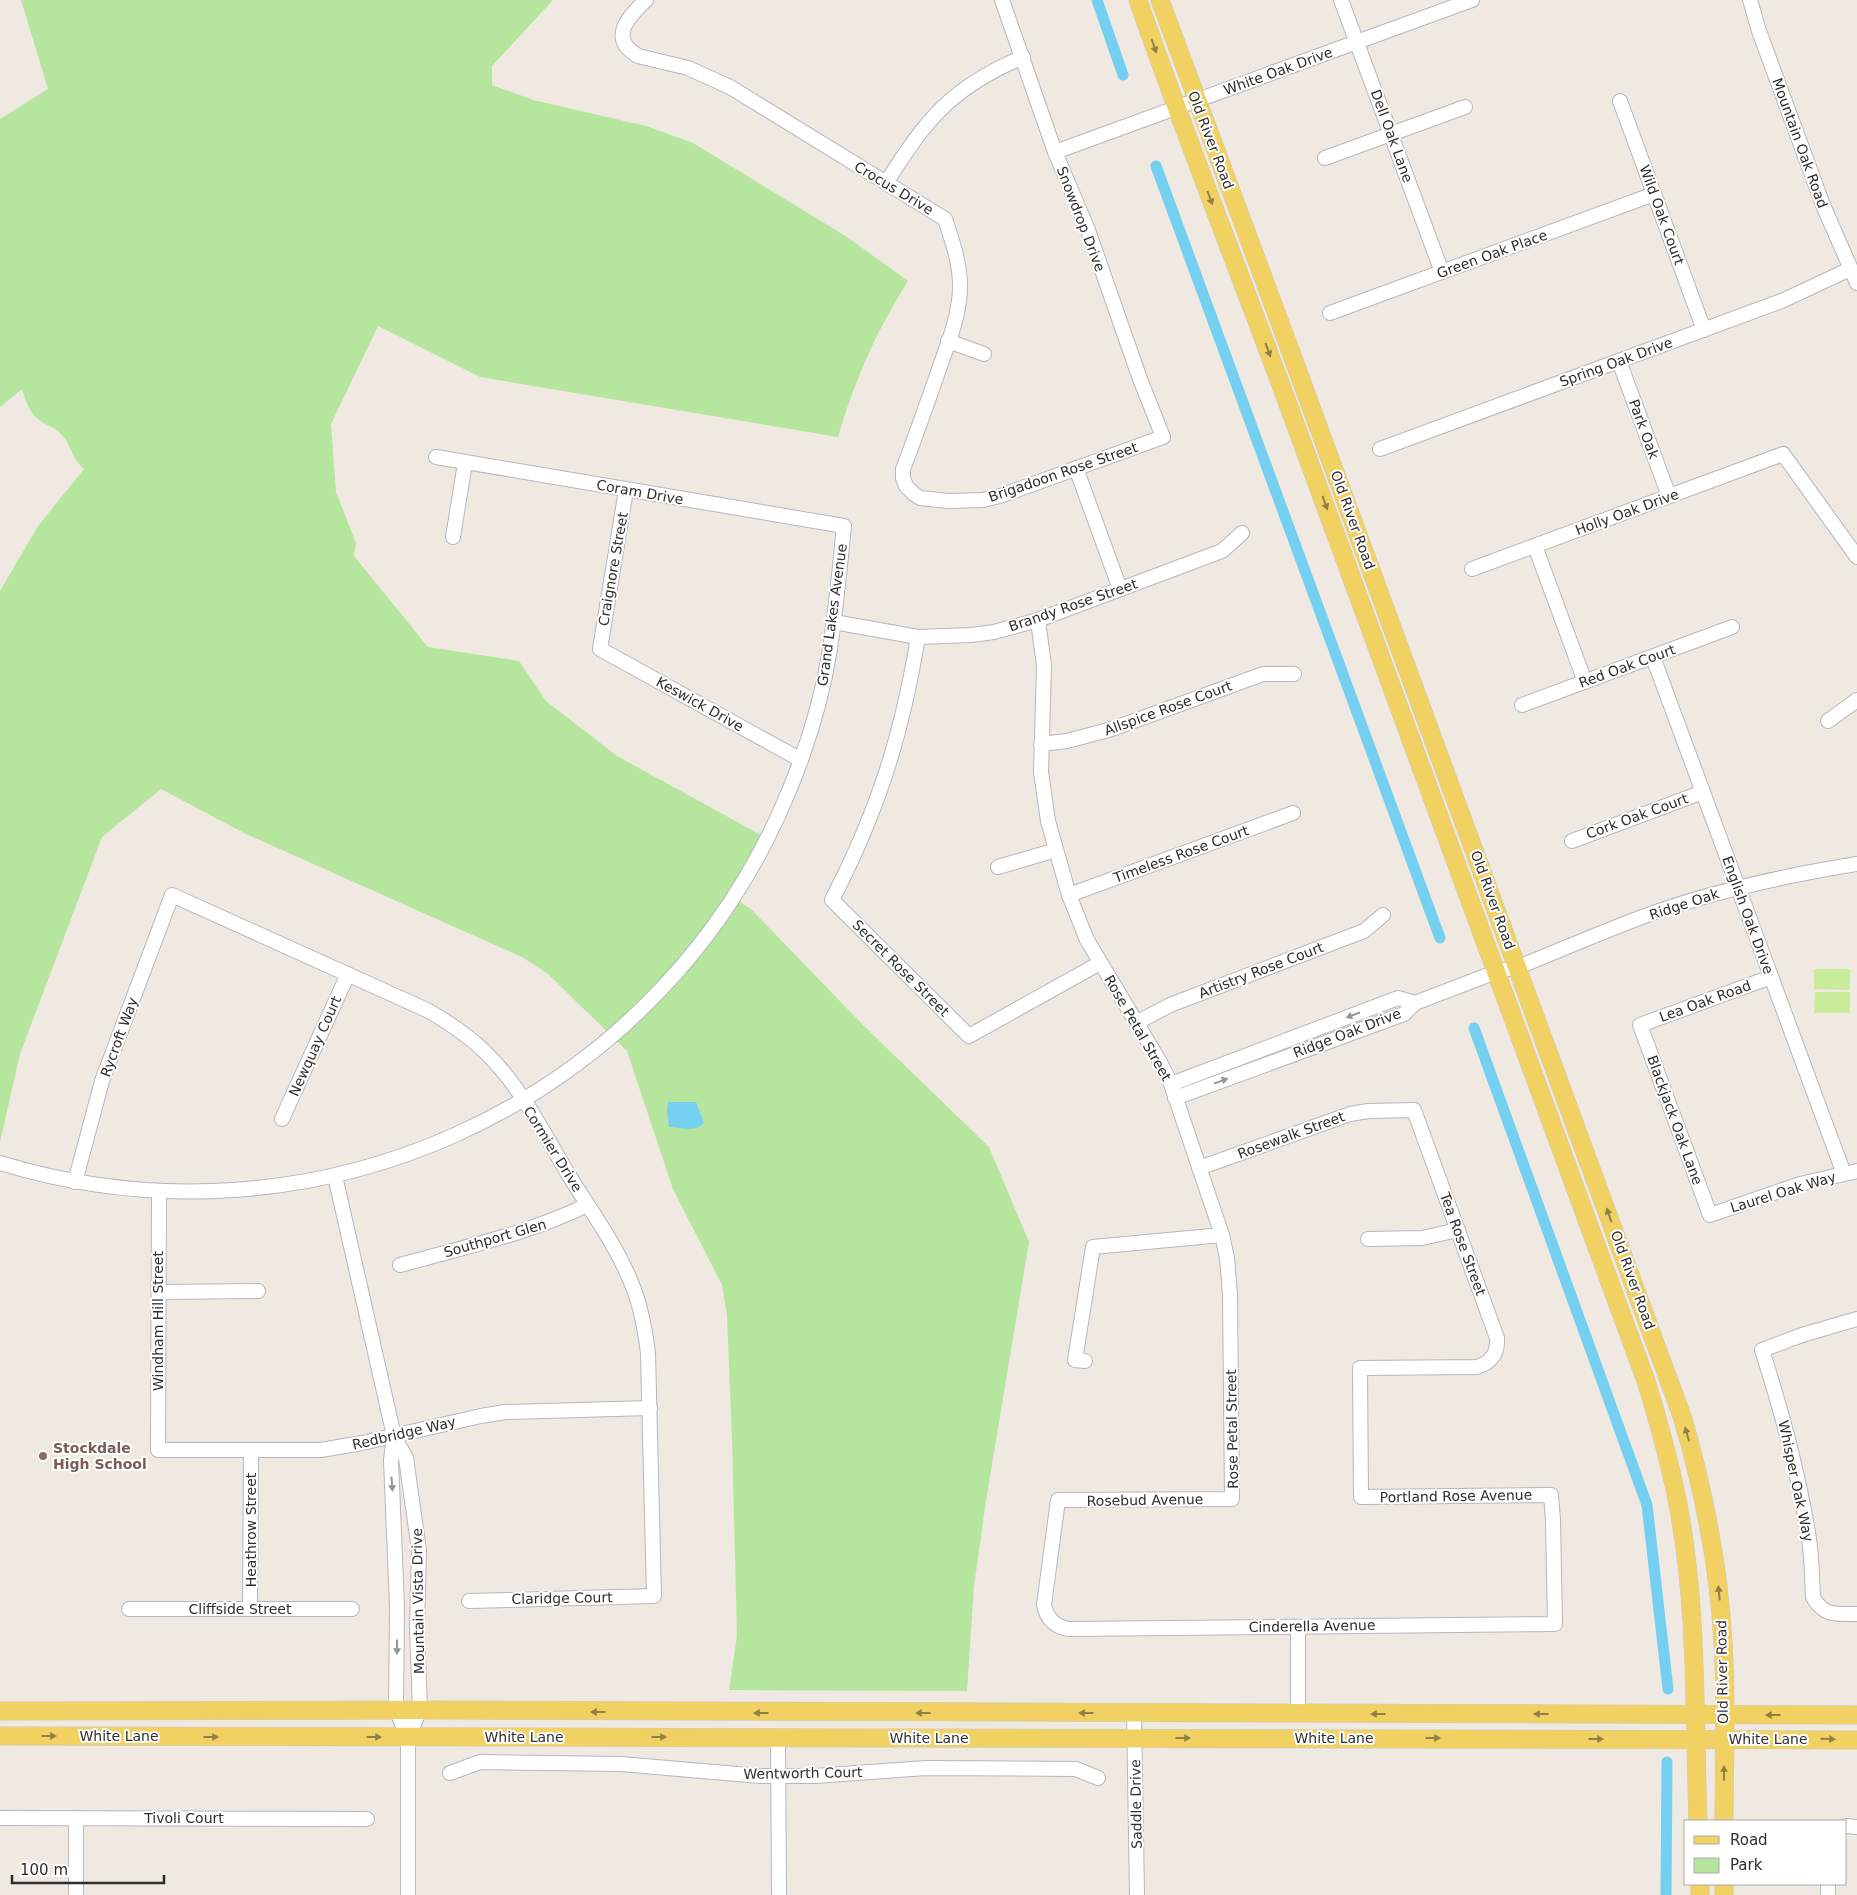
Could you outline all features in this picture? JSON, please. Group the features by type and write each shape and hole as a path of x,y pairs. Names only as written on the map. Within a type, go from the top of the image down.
{"main road":[{"name":"Old River Road","path":"1138,0 1175,108 1270,355 1646,1381 1668,1456 1678,1501 1689,1592 1695,1680 1698,1820"},
{"name":"Old River Road","path":"1160,0 1668,1373 1692,1450 1713,1545 1719,1594 1724,1652 1724,1820"},
{"name":"White Lane","path":"0,1711 420,1710 1857,1715"},
{"path":"0,1722 30,1722 42,1711"},
{"path":"778,1738 783,1727 787,1724 801,1722 859,1722 874,1713"},
{"path":"1394,1738 1401,1725 1406,1723 1452,1721 1465,1714"},
{"name":"White Lane","path":"0,1736 1857,1740"}],"street":[{"name":"Crocus Drive","path":"646,0 630,16 623,29 623,37 631,52 638,56 688,68 730,87 945,219 955,247 960,283 956,319 904,469 903,478 906,486"},
{"name":"Snowdrop Drive","path":"1002,0 1055,152 1088,230 1162,436"},
{"name":"Dell Oak Lane","path":"1341,0 1442,272"},
{"name":"White Oak Drive","path":"1055,152 1472,0"},
{"name":"Mountain Oak Road","path":"1750,0 1759,31 1823,205 1857,283"},
{"path":"886,183 911,144 943,106 978,79 1022,57"},
{"name":"Wild Oak Court","path":"1620,101 1704,330"},
{"path":"1325,158 1465,107"},
{"name":"Green Oak Place","path":"1330,313 1654,194"},
{"name":"Spring Oak Drive","path":"1380,449 1784,300 1850,269"},
{"path":"948,342 984,354"},
{"name":"Park Oak","path":"1619,361 1669,496"},
{"name":"Brigadoon Rose Street","path":"906,486 920,498 966,502 1000,496 1162,436"},
{"name":"Holly Oak Drive","path":"1472,569 1783,454 1857,557"},
{"name":"Coram Drive","path":"436,457 844,526"},
{"path":"453,537 465,462"},
{"path":"1076,468 1120,589"},
{"name":"Craignore Street","path":"600,649 626,490"},
{"name":"Grand Lakes Avenue","path":"0,1163 75,1182 159,1192 245,1190 279,1186 335,1176 402,1156 443,1141 474,1127 523,1100 561,1075 612,1036 652,999 698,946 729,904 756,860 779,815 801,760 823,684 834,622 844,526"},
{"name":"Brandy Rose Street","path":"834,622 918,636 971,635 994,632 1038,620 1222,551 1242,534"},
{"path":"1535,546 1585,682"},
{"name":"Rose Petal Street","path":"1038,620 1044,666 1041,744 1043,797 1069,895 1083,933 1171,1084 1222,1234 1227,1258 1230,1294 1232,1499"},
{"name":"Red Oak Court","path":"1522,705 1732,627"},
{"name":"Secret Rose Street","path":"918,636 911,683 892,758 866,830 832,900 969,1036 1100,963"},
{"name":"Keswick Drive","path":"600,649 801,760"},
{"name":"English Oak Drive","path":"1653,657 1771,977 1850,1173"},
{"name":"Allspice Rose Court","path":"1041,744 1067,741 1098,734 1263,674 1294,674"},
{"path":"1828,721 1857,700"},
{"name":"Cork Oak Court","path":"1572,841 1703,792"},
{"name":"Timeless Rose Court","path":"1069,895 1293,813"},
{"path":"998,867 1056,850"},
{"name":"Ridge Oak","path":"1518,967 1655,912 1738,887 1807,872 1857,864"},
{"name":"Cormier Drive","path":"172,895 429,1011 450,1023 485,1052 502,1070 523,1100 621,1260 639,1305 648,1353 654,1596"},
{"name":"Rycroft Way","path":"75,1182 102,1081 172,895"},
{"name":"Artistry Rose Court","path":"1136,1023 1170,1005 1364,931 1383,915"},
{"name":"Ridge Oak Drive","path":"1175,1098 1404,1014 1414,1003 1496,972 1518,967"},
{"name":"Newquay Court","path":"282,1119 348,974"},
{"name":"Lea Oak Road","path":"1640,1025 1771,977"},
{"name":"Ridge Oak Drive","path":"1171,1084 1398,998 1414,1003"},
{"name":"Blackjack Oak Lane","path":"1640,1025 1710,1215"},
{"name":"Rosewalk Street","path":"1199,1168 1350,1114 1368,1111 1414,1110"},
{"name":"Tea Rose Street","path":"1361,1497 1360,1368 1473,1367 1490,1360 1498,1347 1497,1338 1414,1110"},
{"name":"Laurel Oak Way","path":"1710,1215 1774,1192 1850,1173"},
{"name":"Mountain Vista Drive","path":"335,1176 394,1436 406,1458 419,1550 417,1628 420,1710 408,1737"},
{"name":"Windham Hill Street","path":"158,1450 159,1192"},
{"name":"Southport Glen","path":"400,1265 535,1228 588,1205"},
{"path":"1368,1240 1422,1238 1458,1230"},
{"path":"1085,1361 1075,1360 1093,1247 1222,1234"},
{"path":"159,1292 258,1291"},
{"name":"Whisper Oak Way","path":"1857,1319 1802,1335 1762,1350 1783,1417 1800,1488 1809,1542 1813,1597 1824,1611 1832,1614 1857,1614"},
{"name":"Redbridge Way","path":"158,1450 321,1450 505,1412 650,1408"},
{"name":"Mountain Vista Drive","path":"394,1436 391,1460 397,1606 396,1710 408,1737 408,1895"},
{"name":"Heathrow Street","path":"250,1609 251,1451"},
{"name":"Portland Rose Avenue","path":"1361,1497 1551,1495 1555,1624"},
{"name":"Rosebud Avenue","path":"1069,1629 1055,1625 1050,1620 1044,1605 1058,1500 1232,1499"},
{"name":"Claridge Court","path":"469,1601 654,1596"},
{"name":"Cliffside Street","path":"129,1609 352,1610"},
{"name":"Cinderella Avenue","path":"1069,1629 1555,1624"},
{"path":"1298,1627 1298,1714"},
{"name":"Saddle Drive","path":"1134,1713 1137,1895"},
{"path":"778,1738 779,1895"},
{"name":"Wentworth Court","path":"450,1773 480,1762 621,1764 726,1774 779,1776 815,1776 926,1768 1076,1769 1098,1778"},
{"name":"Tivoli Court","path":"0,1818 367,1819"},
{"path":"76,1818 76,1895"}],"green space":[{"path":"21,0 553,0 492,66 492,85 533,100 646,126 693,143 847,237 908,281 867,356 838,437 480,377 378,326 331,424 336,492 356,543 354,556 428,647 519,661 546,701 617,756 768,839 734,898 751,909 864,1026 989,1147 1029,1242 986,1501 974,1586 967,1691 729,1690 737,1636 727,1316 722,1285 673,1189 627,1051 548,974 522,957 246,834 161,789 102,837 20,1054 0,1142 0,591 38,526 84,469 76,461 62,435 34,416 22,389 0,407 0,119 48,89"},
{"path":"1814,969 1850,969 1850,990 1814,989"},
{"path":"1815,992 1850,992 1850,1013 1814,1013"}],"water":[{"path":"668,1102 696,1102 704,1123 692,1129 669,1127"}],"waterway":[{"path":"1097,0 1123,75"},
{"path":"1156,166 1440,938"},
{"path":"1474,1028 1647,1505 1668,1689"},
{"path":"1666,1895 1667,1762"}],"place":[{"name":"Stockdale High School","path":"43,1456"}]}
